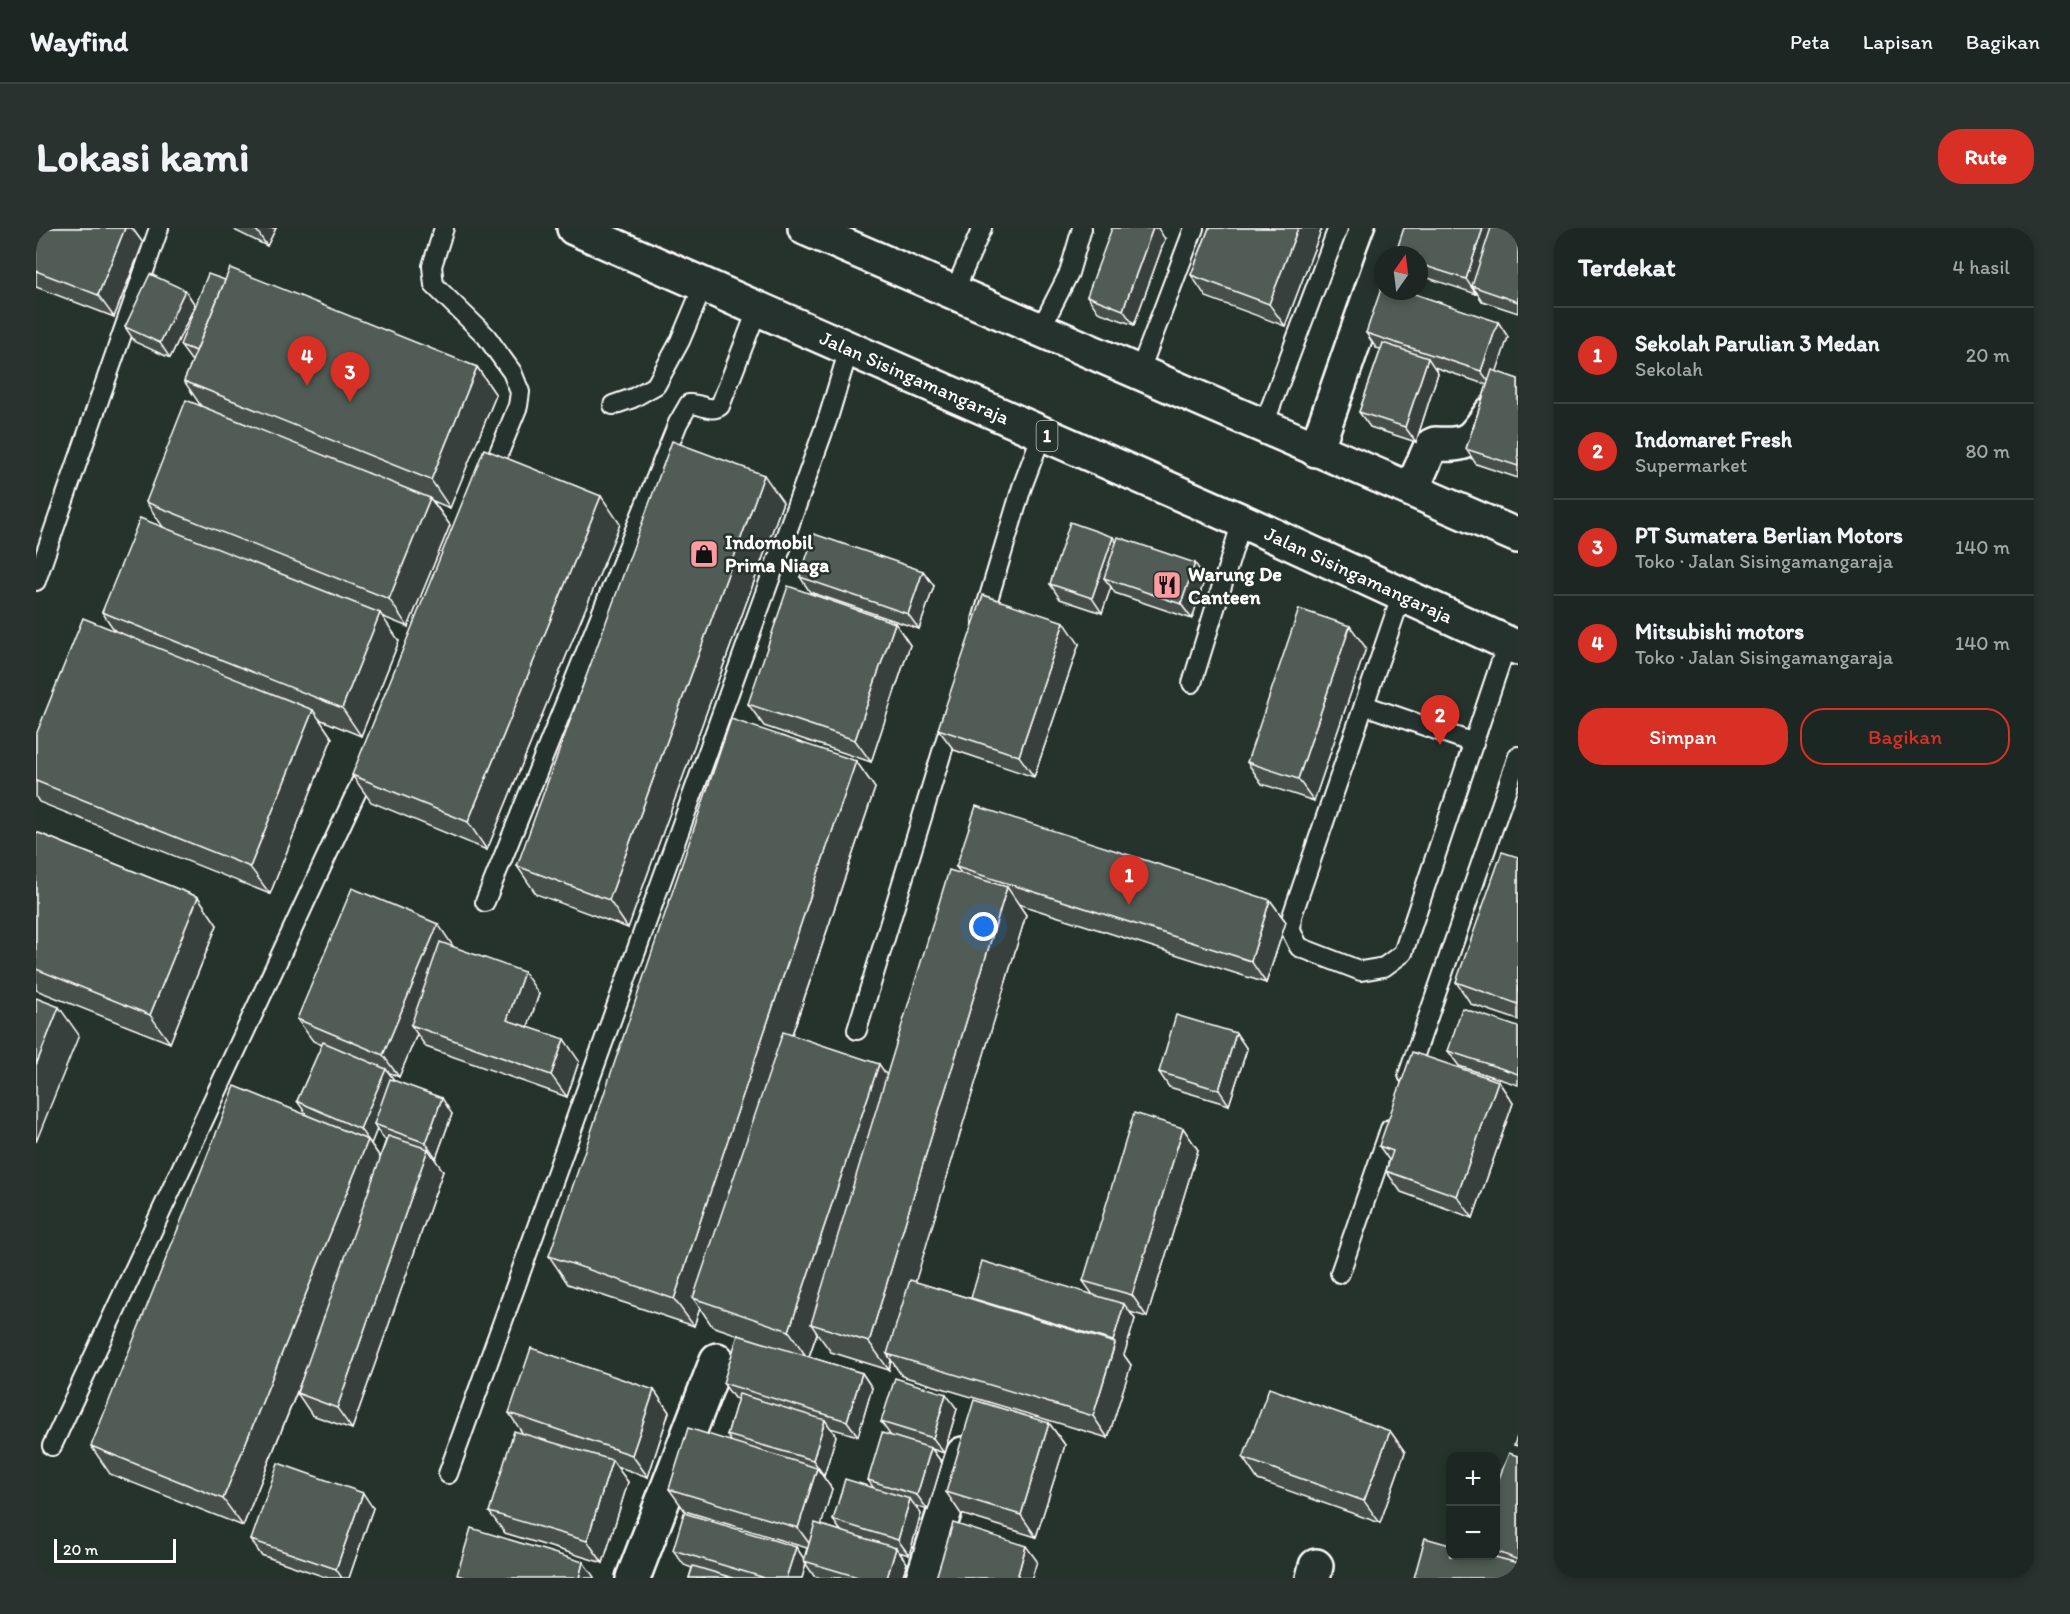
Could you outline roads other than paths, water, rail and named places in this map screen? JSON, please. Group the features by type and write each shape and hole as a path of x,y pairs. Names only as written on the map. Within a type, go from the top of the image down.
{"main road":[{"name":"Jalan Sisingamangaraja","path":"574,228 1242,521 1513,645"},
{"path":"805,228 839,235 954,292 1518,536"},
{"path":"1388,246 1394,228"},
{"path":"1316,450 1374,285"},
{"path":"1412,489 1431,446 1462,444 1470,441 1491,413"},
{"path":"633,1578 717,1360"},
{"path":"923,1578 969,1435"}],"lane":[{"path":"36,581 159,228"},
{"path":"444,228 432,266 434,285 486,336 512,372 520,392 518,406 482,495"},
{"path":"954,292 982,228"},
{"path":"1040,330 1068,273 1082,228"},
{"path":"1139,373 1194,228"},
{"path":"1263,427 1338,228"},
{"path":"613,405 633,398 656,385 680,341 704,284"},
{"path":"485,902 678,423 689,404 714,409 720,406 758,308"},
{"path":"448,1474 828,418 849,350"},
{"path":"978,634 1022,487 1042,434"},
{"path":"1192,683 1242,521"},
{"path":"1402,594 1292,916 1291,931 1299,947 1361,971 1384,967 1403,954 1474,743 1513,645"},
{"path":"857,1030 957,702"},
{"path":"1364,705 1474,743"},
{"path":"52,1446 376,749"},
{"path":"1402,1093 1518,756"},
{"path":"1340,1273 1394,1116"}],"place":[{"name":"Mitsubishi motors","path":"307,386"},
{"name":"PT Sumatera Berlian Motors","path":"350,402"},
{"name":"Indomobil Prima Niaga","path":"704,554"},
{"name":"Warung De Canteen","path":"1167,585"},
{"name":"Indomaret Fresh","path":"1440,745"},
{"name":"Sekolah Parulian 3 Medan","path":"1129,905"}]}
